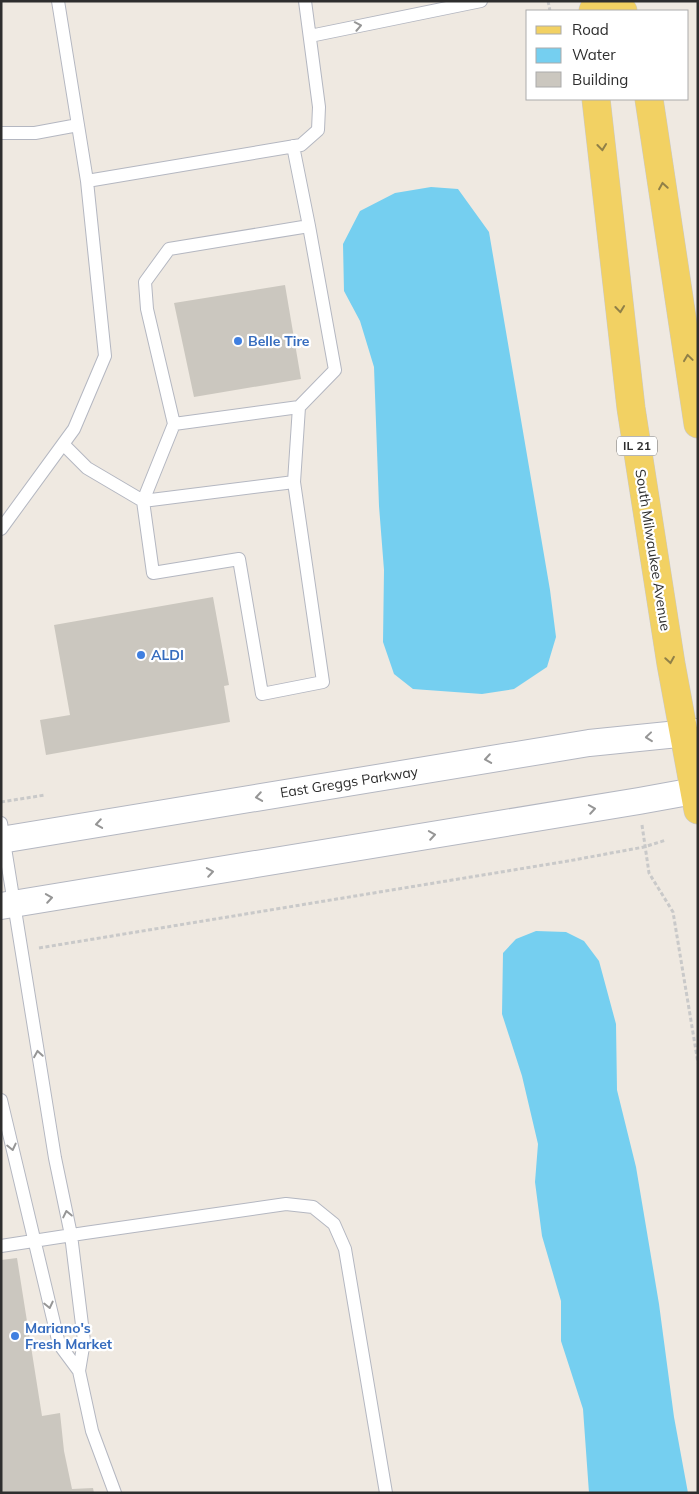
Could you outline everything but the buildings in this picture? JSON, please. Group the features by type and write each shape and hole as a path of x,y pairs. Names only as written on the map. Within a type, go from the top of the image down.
{"main road":[{"name":"South Milwaukee Avenue","path":"596,100 631,408 671,664 691,733 696,800"},
{"path":"649,100 696,397 698,424"}],"street":[{"name":"East Greggs Parkway","path":"2,834 589,743 691,733"},
{"path":"7,905 639,801 696,800"}],"lane":[{"path":"1,529 74,429 105,356 87,182 58,1"},
{"path":"310,36 481,1"},
{"path":"87,182 301,145 318,130 319,107 310,36 309,2"},
{"path":"1,133 35,133 78,125"},
{"path":"174,424 299,407 335,370 293,146"},
{"path":"299,407 294,482 323,682 262,694 240,559 153,572 143,501 174,424 147,309 145,282 169,250 309,226"},
{"path":"63,444 87,468 143,501 294,482"},
{"path":"2,834 7,905 71,1235 84,1341 79,1371 92,1431 116,1493"},
{"path":"1,1100 59,1344 79,1371"},
{"path":"1,1246 286,1204 313,1207 334,1224 346,1254 386,1493"}],"path":[{"path":"1,802 45,795"},
{"path":"642,824 649,873 673,912 698,1062"},
{"path":"40,948 405,889 644,847 666,840"}],"water":[{"path":"431,187 458,189 489,232 550,590 556,637 547,667 514,689 482,694 413,689 394,674 383,642 384,570 379,506 374,367 360,321 344,291 343,244 360,211 395,193"},
{"path":"536,931 566,932 584,941 599,961 616,1024 617,1090 636,1167 659,1304 674,1417 688,1493 589,1493 583,1409 561,1341 561,1301 542,1236 535,1182 538,1144 522,1076 502,1014 503,953 516,939"}],"place":[{"name":"Belle Tire","path":"238,341"},
{"name":"ALDI","path":"141,655"},
{"name":"Mariano's Fresh Market","path":"15,1336"}]}
